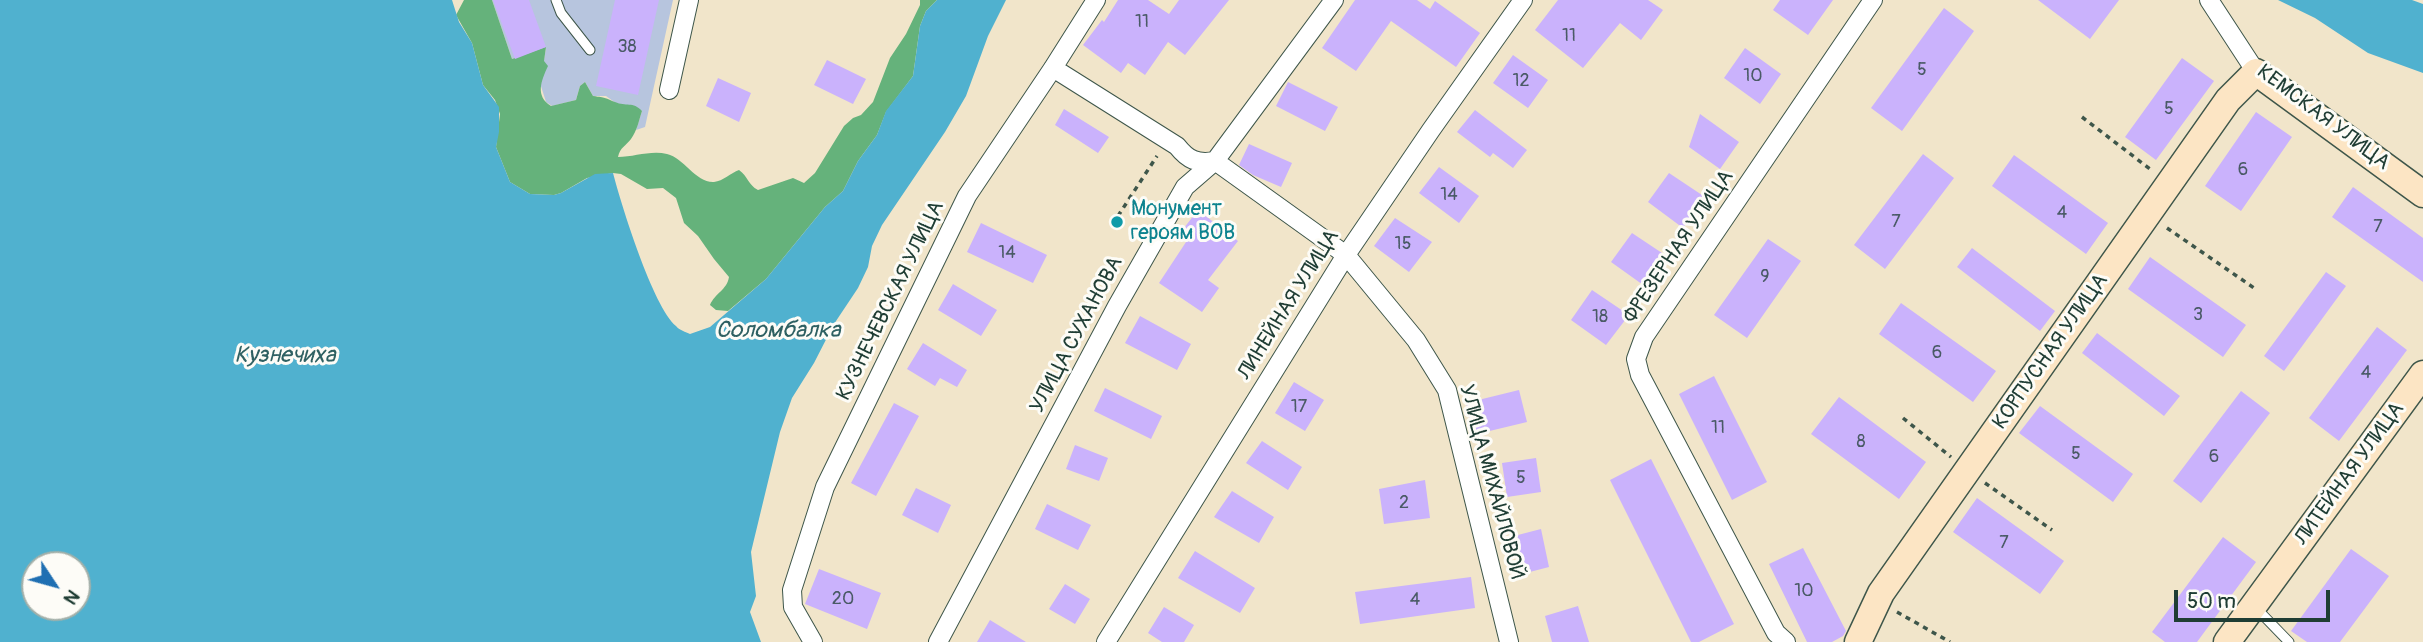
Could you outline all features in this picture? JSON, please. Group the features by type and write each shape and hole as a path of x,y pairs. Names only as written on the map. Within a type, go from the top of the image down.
{"street":[{"path":"668,90 689,0"},
{"name":"КУЗНЕЧЕВСКАЯ УЛИЦА","path":"813,642 793,607 792,590 825,487 967,196 1096,0"},
{"name":"УЛИЦА СУХАНОВА","path":"938,642 1117,306 1185,187 1215,161 1334,0"},
{"name":"ЛИНЕЙНАЯ УЛИЦА","path":"1106,642 1346,255 1523,0"},
{"name":"ФРЕЗЕРНАЯ УЛИЦА","path":"1786,642 1776,633 1640,375 1636,359 1644,337 1873,0"},
{"name":"КЕМСКАЯ УЛИЦА","path":"2209,0 2256,72 2423,194"},
{"name":"УЛИЦА МИХАЙЛОВОЙ","path":"1053,68 1167,139 1177,146 1186,158 1200,163 1215,161 1346,255 1416,340 1447,390 1509,642"},
{"name":"КОРПУСНАЯ УЛИЦА","path":"1858,642 1877,601 2228,100 2256,72"},
{"name":"ЛИТЕЙНАЯ УЛИЦА","path":"2227,642 2423,374"}],"lane":[{"path":"556,0 561,13 590,50"},
{"path":"2254,606 2289,642"}],"path":[{"path":"2082,117 2169,184"},
{"path":"1118,216 1167,139"},
{"path":"2148,214 2257,290"},
{"path":"1877,601 1950,642"}],"shaded area":[{"path":"492,0 673,0 645,127 636,130 642,111 617,104 606,96 593,96 585,82 580,86 576,100 552,106 546,102 540,83 546,48 512,59"}],"green space":[{"path":"464,0 492,0 512,59 546,47 544,61 548,66 541,93 551,106 576,100 580,86 585,82 593,96 632,105 642,111 635,133 618,157 667,154 679,160 701,179 714,182 739,170 758,190 793,178 804,183 815,173 844,126 861,115 873,102 890,58 906,34 920,0 937,0 926,11 920,26 913,76 886,112 877,135 858,161 843,191 825,207 766,279 728,311 716,310 710,305 729,277 698,236 684,223 676,198 663,188 647,189 621,174 613,173 587,178 554,195 530,194 510,182 496,147 500,114 495,100 483,85 472,43 456,15"}],"water":[{"name":"Кузнечиха","path":"0,0 452,0 459,22 472,43 483,85 499,107 496,147 510,182 530,194 554,195 595,174 613,173 639,254 658,298 676,326 690,334 710,327 766,279 825,207 843,191 858,161 877,135 886,111 913,76 920,26 926,11 937,0 1006,0 988,36 966,96 882,225 858,288 792,398 780,432 751,552 756,596 750,612 761,642 0,642"},
{"path":"2278,0 2412,0 2423,4 2423,73 2368,53 2315,18"}],"building":[{"path":"493,0 529,0 546,47 515,59"},
{"path":"615,0 659,0 638,95 596,86"},
{"path":"1118,0 1148,0 1169,14 1179,0 1229,0 1185,55 1168,42 1145,75 1128,63 1121,73 1083,45 1102,20 1104,22"},
{"path":"1355,0 1417,0 1430,9 1435,1 1480,33 1456,67 1391,21 1356,71 1322,48"},
{"path":"1558,0 1648,0 1663,10 1641,40 1620,23 1583,68 1535,30"},
{"path":"1780,0 1833,0 1808,35 1773,10"},
{"path":"2038,0 2119,0 2090,39"},
{"path":"1944,8 1974,31 1902,131 1871,108"},
{"path":"1745,48 1781,74 1760,104 1724,78"},
{"path":"1513,55 1548,80 1528,108 1493,83"},
{"path":"2182,58 2214,81 2156,160 2125,137"},
{"path":"827,60 866,79 853,104 814,85"},
{"path":"718,78 751,93 739,122 706,106"},
{"path":"1288,82 1338,107 1325,131 1276,106"},
{"path":"1064,109 1109,137 1098,153 1055,125"},
{"path":"1475,110 1527,150 1513,168 1493,153 1490,157 1457,132"},
{"path":"2256,112 2292,137 2241,211 2205,186"},
{"path":"1700,114 1739,142 1720,169 1689,147"},
{"path":"1249,144 1292,163 1281,187 1253,175 1239,165"},
{"path":"1923,154 1954,178 1885,269 1854,245"},
{"path":"2014,155 2108,223 2086,254 1992,186"},
{"path":"1439,167 1479,196 1459,223 1419,193"},
{"path":"1669,173 1705,197 1683,228 1648,202"},
{"path":"2353,187 2423,238 2423,282 2332,217"},
{"path":"1198,210 1238,241 1208,280 1219,288 1202,312 1159,283 1188,239 1180,233"},
{"path":"1395,218 1432,242 1409,272 1374,246"},
{"path":"981,223 1047,255 1033,283 967,252"},
{"path":"1632,233 1668,257 1646,287 1611,262"},
{"path":"1768,239 1801,261 1747,338 1714,315"},
{"path":"1972,248 2055,311 2040,331 1957,267"},
{"path":"2150,257 2246,325 2223,357 2128,289"},
{"path":"2326,272 2346,286 2284,371 2264,356"},
{"path":"953,284 997,310 981,336 938,310"},
{"path":"1592,290 1629,315 1606,345 1571,320"},
{"path":"1901,303 1996,371 1973,402 1879,334"},
{"path":"1140,316 1191,344 1177,370 1125,343"},
{"path":"2377,327 2407,350 2339,441 2309,418"},
{"path":"2097,333 2180,396 2164,416 2082,353"},
{"path":"923,343 967,370 957,387 940,378 935,386 907,369"},
{"path":"1714,376 1767,482 1732,500 1679,394"},
{"path":"1294,382 1324,400 1305,431 1275,413"},
{"path":"1105,388 1162,416 1151,439 1094,411"},
{"path":"1519,390 1527,422 1473,435 1466,403"},
{"path":"2241,391 2270,413 2201,503 2173,481"},
{"path":"1839,397 1926,462 1899,499 1811,434"},
{"path":"894,403 919,416 876,496 851,483"},
{"path":"2040,406 2133,474 2113,502 2019,433"},
{"path":"1262,441 1302,467 1288,490 1246,463"},
{"path":"1075,445 1108,458 1099,481 1066,469"},
{"path":"1536,458 1541,492 1507,497 1502,463"},
{"path":"1651,459 1734,624 1699,642 1691,642 1610,480"},
{"path":"1425,480 1430,518 1384,524 1379,489"},
{"path":"916,488 951,505 938,533 902,515"},
{"path":"1232,491 1274,517 1259,543 1214,517"},
{"path":"1977,498 2064,561 2040,594 1953,532"},
{"path":"1047,504 1091,525 1078,550 1035,529"},
{"path":"1541,529 1549,567 1522,574 1514,536"},
{"path":"2223,537 2256,562 2197,642 2165,642 2152,632"},
{"path":"1803,548 1846,631 1832,642 1807,642 1769,564"},
{"path":"2351,549 2389,576 2340,642 2307,642 2291,631"},
{"path":"1195,551 1255,588 1240,613 1178,578"},
{"path":"819,569 881,593 867,629 805,604"},
{"path":"1471,577 1475,608 1360,624 1355,592"},
{"path":"1065,584 1090,599 1075,624 1049,609"},
{"path":"1578,606 1589,642 1552,642 1545,616"},
{"path":"1164,607 1194,625 1184,642 1162,642 1148,633"},
{"path":"990,620 1026,642 977,642"}],"place":[{"name":"Монумент героям ВОВ","path":"1117,222"}],"water label":[{"name":"Соломбалка","path":"778,331"}]}
